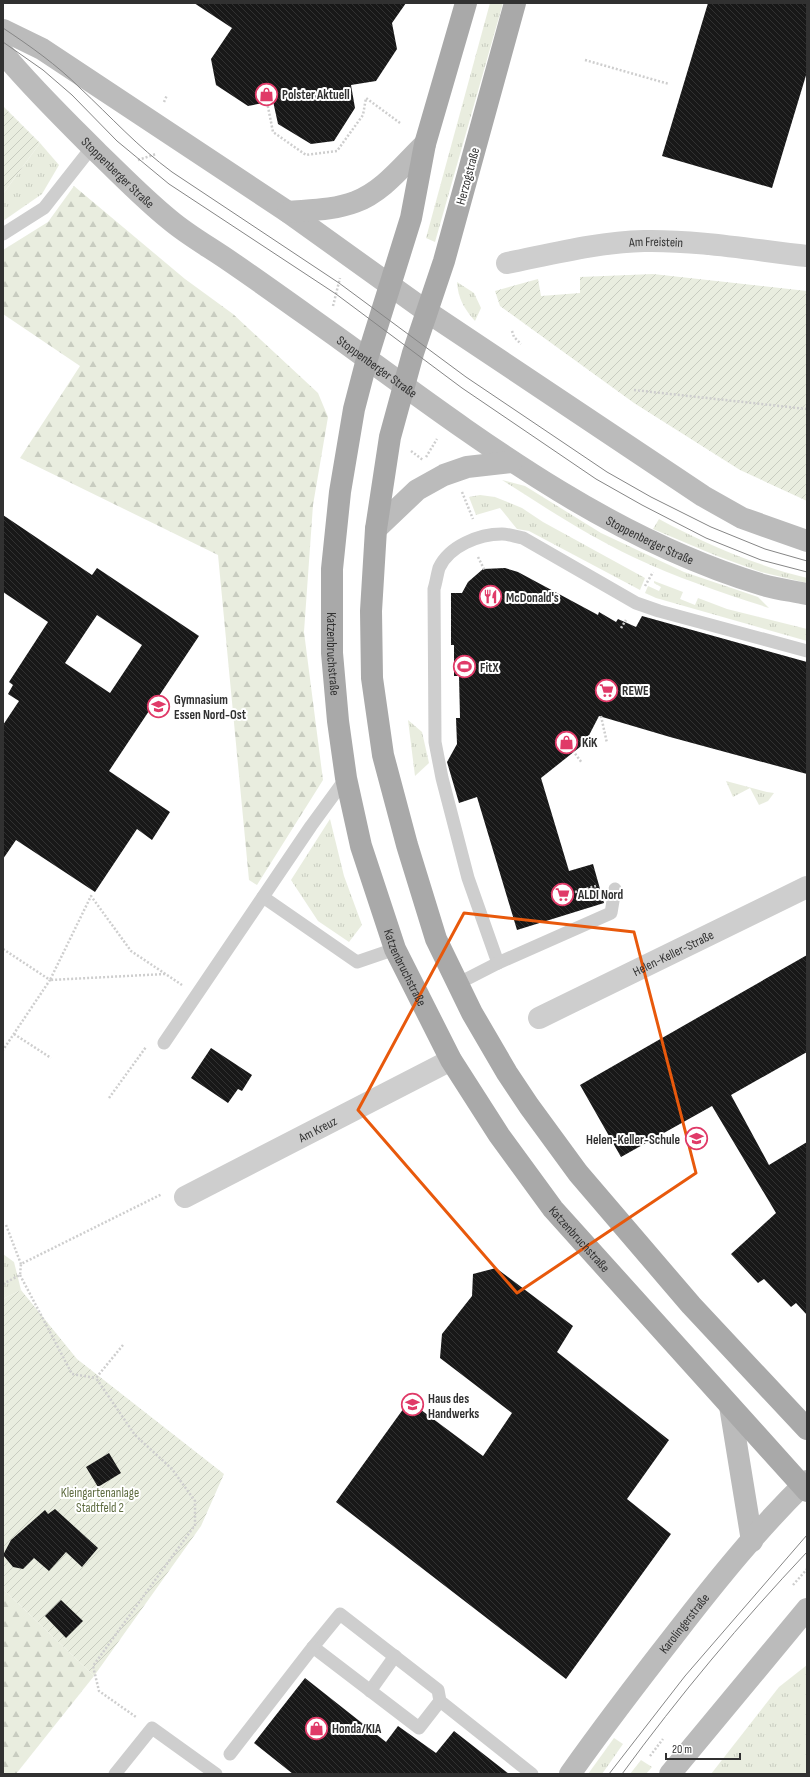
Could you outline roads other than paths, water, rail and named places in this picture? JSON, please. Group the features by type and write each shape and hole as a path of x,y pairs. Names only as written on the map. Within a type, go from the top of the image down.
{"main road":[{"path":"391,285 411,218 425,144 466,3"},
{"name":"Herzogstraße","path":"403,385 426,311 444,261 515,3"},
{"path":"3,30 42,49 288,212 426,311 703,496 742,518 807,541"},
{"name":"Stoppenberger Straße","path":"3,53 92,147 142,196 172,222 511,462 633,534 707,566 766,586 807,594"},
{"path":"288,212 337,207 356,202 381,188 425,144"},
{"name":"Katzenbruchstraße","path":"391,285 367,359 354,409 340,492 332,568 332,653 338,721 346,778 361,846 395,949 451,1060 500,1135 553,1208 730,1406 806,1486"},
{"path":"403,385 390,437 376,529 371,611 372,678 383,756 407,845 436,939 457,984 488,1043 529,1106 578,1172 691,1305 807,1429"},
{"path":"376,529 417,490 444,475 467,467 511,462"},
{"path":"730,1406 752,1540"},
{"name":"Karolingerstraße","path":"570,1774 633,1688 699,1603 752,1540 806,1486"},
{"path":"670,1774 807,1609"},
{"path":"782,1639 807,1634"}],"street":[{"name":"Am Freistein","path":"506,263 574,248 644,241 686,243 807,256"},
{"name":"Helen-Keller-Straße","path":"539,1018 807,887"},
{"name":"Am Kreuz","path":"185,1197 451,1060"}],"lane":[{"path":"3,234 44,208 92,147"},
{"path":"498,963 468,878 442,778 435,742 434,590 440,568 453,550 486,535 502,534 523,538 636,603 659,611 807,650"},
{"path":"164,1043 311,826 346,778"},
{"path":"457,984 498,963 611,913 615,889"},
{"path":"263,897 357,962 395,949"},
{"path":"230,1754 340,1614 438,1690 440,1701 532,1774"},
{"path":"313,1647 418,1728 440,1701"},
{"path":"370,1691 396,1656"},
{"path":"115,1774 152,1728 216,1774"}],"tram line":[{"path":"3,28 62,71 136,142 172,172 339,283 466,377 607,472 651,497 711,527 765,549 807,561"},
{"path":"3,42 43,70 72,95 117,141 169,184 336,294 462,388 596,479 706,538 761,560 807,572"},
{"path":"609,1774 685,1676 807,1535"},
{"path":"622,1774 711,1660 758,1605 807,1552"}],"place":[{"name":"Polster Aktuell","path":"266,94"},
{"name":"McDonald's","path":"491,597"},
{"name":"FitX","path":"465,667"},
{"name":"REWE","path":"606,690"},
{"name":"Gymnasium Essen Nord-Ost","path":"158,706"},
{"name":"KiK","path":"566,742"},
{"name":"ALDI Nord","path":"562,894"},
{"name":"Helen-Keller-Schule","path":"696,1139"},
{"name":"Haus des Handwerks","path":"413,1405"},
{"name":"Honda/KIA","path":"317,1728"}],"park label":[{"name":"Kleingartenanlage Stadtfeld 2","path":"100,1500"}]}
